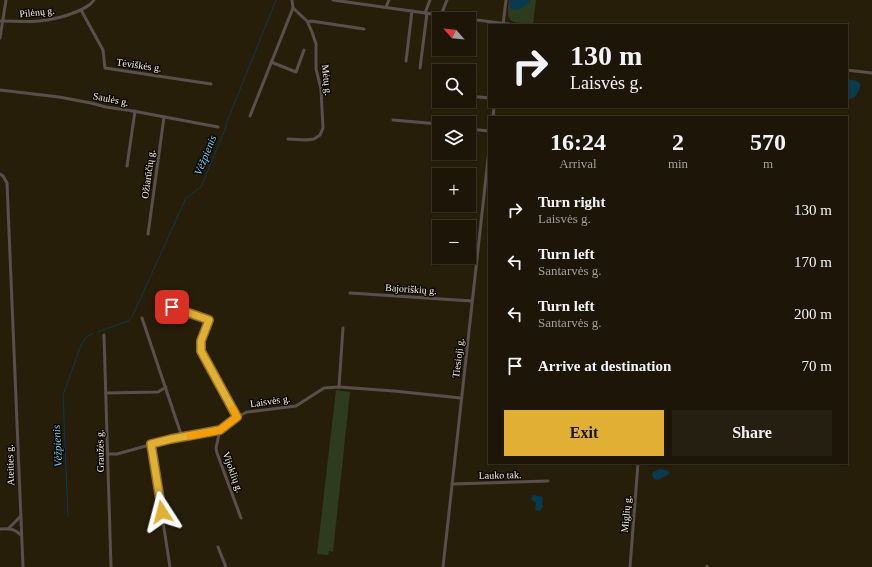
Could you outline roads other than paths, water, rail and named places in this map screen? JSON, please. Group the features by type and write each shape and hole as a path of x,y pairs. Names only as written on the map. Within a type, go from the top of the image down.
{"street":[{"path":"0,38 1,21 6,0"},
{"name":"Pilėnų g.","path":"1,21 18,22 48,20 63,17 81,10 94,0"},
{"path":"250,116 293,8 292,0"},
{"path":"333,0 432,14"},
{"path":"386,8 389,0"},
{"path":"420,68 426,13 430,0"},
{"path":"442,12 447,0"},
{"path":"476,20 503,24 506,0"},
{"name":"Mėtų g.","path":"288,139 314,139 320,135 323,128 321,89 316,69 316,44 308,22 293,8"},
{"name":"Tėviškės g.","path":"81,10 103,50 105,68 211,84"},
{"path":"406,60 412,11"},
{"path":"308,22 311,21 364,29"},
{"path":"272,62 296,72 304,50"},
{"path":"848,70 872,73"},
{"name":"Saulės g.","path":"0,90 60,97 91,103 106,108 135,111 218,127"},
{"path":"476,97 488,98"},
{"path":"127,166 135,111"},
{"name":"Ožiarūčių g.","path":"148,234 164,116"},
{"path":"393,120 432,123"},
{"path":"476,130 488,132"},
{"name":"Tiesioji g.","path":"443,567 488,159"},
{"name":"Ateities g.","path":"0,174 4,176 7,183 23,567"},
{"name":"Bajoriškių g.","path":"350,293 472,301"},
{"path":"172,307 209,320 201,341 201,351 237,417"},
{"path":"142,318 182,437"},
{"path":"339,387 343,328"},
{"name":"Graužės g.","path":"104,335 110,567"},
{"path":"106,393 158,392 166,387"},
{"name":"Laisvės g.","path":"108,454 117,454 151,444 220,430 237,417 253,411 296,406 320,389 329,387 461,398"},
{"name":"Vijoklių g.","path":"220,430 216,448 217,453 241,518"},
{"path":"151,444 170,567"},
{"name":"Miglių g.","path":"630,567 638,464"},
{"name":"Lauko tak.","path":"452,484 548,481"},
{"path":"9,528 20,517"},
{"path":"0,529 9,528 21,535"},
{"path":"218,547 226,567"}],"water":[{"path":"510,0 530,0 528,4 517,10 510,8"},
{"path":"848,79 857,81 860,84 860,88 856,96 848,100"},
{"path":"660,469 669,471 669,474 658,480 654,479 652,475 653,472"},
{"path":"533,495 543,497 543,507 540,511 535,510 536,503 531,499"}],"waterway":[{"name":"Vėžpienis","path":"97,332 128,321 132,317 186,198 201,187 276,0"},
{"name":"Vėžpienis","path":"68,517 63,395 81,345 87,336 93,334"}]}
